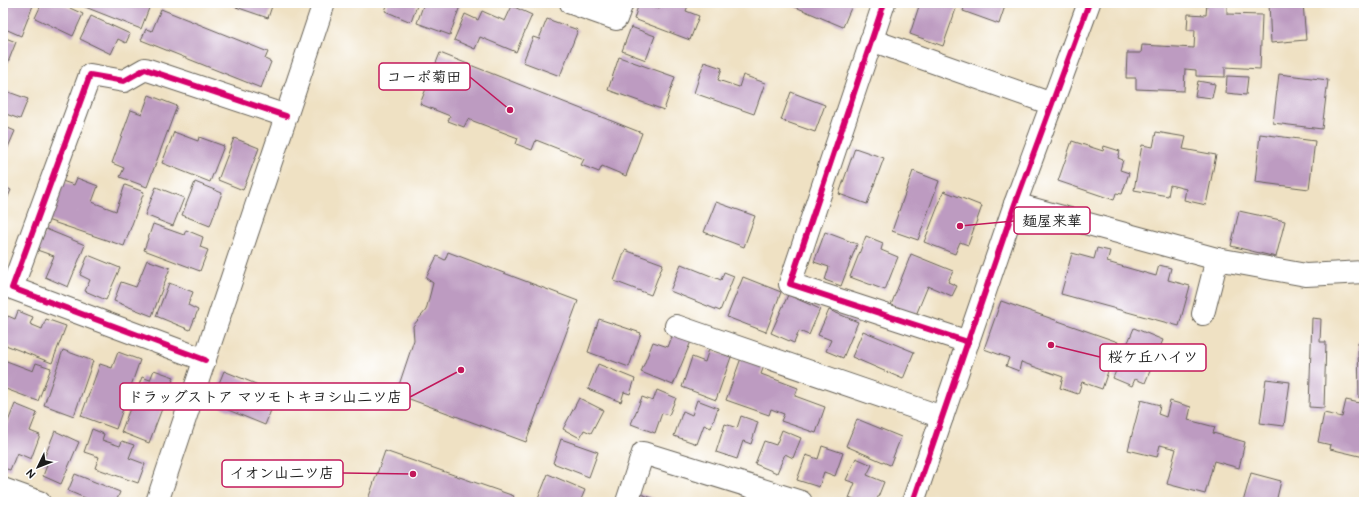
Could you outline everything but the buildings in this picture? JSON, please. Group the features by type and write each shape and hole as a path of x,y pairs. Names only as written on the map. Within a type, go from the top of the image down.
{"street":[{"path":"157,502 324,3"},
{"path":"571,3 616,19 622,3"},
{"path":"884,3 790,284 968,342"},
{"path":"913,502 1016,204 1089,3"},
{"path":"871,40 1052,104"},
{"path":"204,360 12,288 90,76 124,81 145,69 286,116"},
{"path":"1016,204 1217,259 1306,275 1364,272"},
{"path":"1203,314 1217,259"},
{"path":"676,326 942,417"},
{"path":"627,502 643,453 801,502"},
{"path":"3,489 39,502"}],"cycle path":[{"path":"884,3 790,284 968,342"},
{"path":"913,502 1015,204 1089,3"},
{"path":"205,360 12,288 90,75 124,81 145,69 286,116"}],"place":[{"name":"コーポ菊田","path":"510,110"},
{"name":"麺屋来華","path":"960,226"},
{"name":"桜ケ丘ハイツ","path":"1051,345"},
{"name":"ドラッグストア マツモトキヨシ山二ツ店","path":"461,370"},
{"name":"イオン山二ツ店","path":"413,474"}]}
